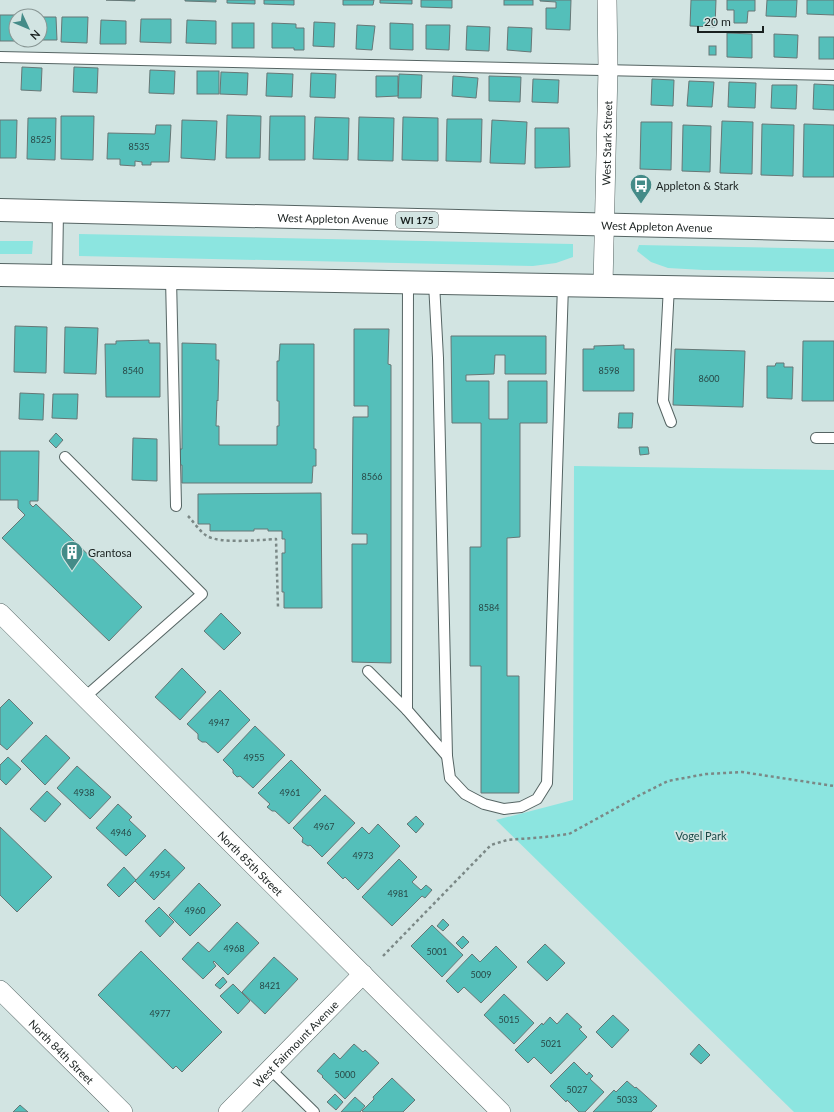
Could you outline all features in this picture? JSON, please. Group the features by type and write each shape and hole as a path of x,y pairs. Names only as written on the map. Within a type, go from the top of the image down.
{"main road":[{"name":"West Appleton Avenue","path":"0,210 834,230"},
{"path":"0,275 834,290"}],"street":[{"name":"West Stark Street","path":"603,285 608,69 607,0"},
{"name":"North 85th Street","path":"0,613 501,1112"},
{"name":"West Fairmount Avenue","path":"228,1112 363,974"},
{"name":"North 84th Street","path":"0,990 123,1112"}],"lane":[{"path":"0,57 834,75"},
{"path":"57,276 58,211"},
{"path":"170,278 176,506"},
{"path":"407,710 408,282"},
{"path":"434,283 438,358 447,756 450,778 466,794 484,804 504,809 521,807 537,799 547,783 562,285"},
{"path":"669,286 663,401 671,422"},
{"path":"816,438 834,438"},
{"path":"65,457 202,594 84,697"},
{"path":"368,672 407,710 447,756"},
{"path":"270,1069 314,1112"}],"path":[{"path":"176,506 207,536 220,540 276,540 278,608"},
{"path":"383,956 492,845 507,840 545,838 569,834 668,781 706,774 742,772 834,786"}],"green space":[{"path":"79,234 573,244 573,257 556,263 533,266 79,256"},
{"path":"0,241 33,241 32,254 0,254"},
{"path":"639,245 834,249 834,272 668,268 651,262 637,251"},
{"name":"Vogel Park","path":"574,466 834,470 834,1112 794,1112 496,820 573,800"}],"building":[{"path":"106,0 135,0 135,1"},
{"path":"216,0 216,2 185,1"},
{"path":"227,0 255,0 255,4 227,3"},
{"path":"264,0 294,0 294,5 264,4"},
{"path":"343,0 374,0 373,5 343,5"},
{"path":"380,0 412,0 412,4 380,3"},
{"path":"421,0 452,0 452,8 421,7"},
{"path":"504,0 533,0 533,5 504,5"},
{"path":"540,0 571,0 570,30 546,29 546,8 556,8 556,2"},
{"path":"691,0 716,0 715,27 690,26"},
{"path":"727,0 755,0 755,11 748,11 747,23 734,23 734,10 727,10"},
{"path":"767,0 797,0 796,17 766,16"},
{"path":"807,0 834,0 834,15 807,14"},
{"path":"0,15 8,15 8,41 0,41"},
{"path":"48,17 56,17 57,40 48,40"},
{"path":"62,17 88,17 87,43 61,42"},
{"path":"141,19 171,19 171,43 140,42"},
{"path":"101,20 126,21 126,44 100,44"},
{"path":"187,20 216,21 216,44 186,43"},
{"path":"314,22 335,23 334,47 313,46"},
{"path":"232,23 254,23 254,48 232,48"},
{"path":"272,23 296,24 296,28 304,28 304,50 294,50 294,48 272,48"},
{"path":"390,23 413,24 413,50 390,49"},
{"path":"357,25 375,26 372,50 356,49"},
{"path":"426,25 450,25 449,50 426,49"},
{"path":"467,26 490,27 489,51 466,50"},
{"path":"508,27 532,28 531,52 507,50"},
{"path":"727,33 752,34 752,58 727,57"},
{"path":"774,34 798,35 797,58 774,57"},
{"path":"819,37 834,37 834,59 819,59"},
{"path":"709,46 716,46 716,55 709,55"},
{"path":"22,67 42,68 41,91 21,90"},
{"path":"74,67 98,68 97,93 73,92"},
{"path":"150,70 175,71 174,94 149,93"},
{"path":"197,71 219,71 219,94 197,94"},
{"path":"221,72 248,73 247,95 220,94"},
{"path":"267,73 293,74 292,97 266,96"},
{"path":"311,73 336,74 335,98 310,97"},
{"path":"399,74 422,75 421,98 398,98"},
{"path":"376,76 398,76 398,96 376,97"},
{"path":"453,76 478,78 476,98 452,96"},
{"path":"489,76 521,77 520,102 489,101"},
{"path":"533,79 559,80 558,103 532,102"},
{"path":"652,79 674,80 673,106 651,105"},
{"path":"689,81 714,82 712,107 687,106"},
{"path":"729,82 756,83 755,108 728,107"},
{"path":"814,84 834,85 834,110 813,109"},
{"path":"772,85 797,85 796,109 771,108"},
{"path":"227,115 261,116 260,158 226,158"},
{"path":"61,116 94,116 93,160 61,159"},
{"path":"270,116 305,116 305,160 269,160"},
{"path":"315,117 349,118 348,160 313,159"},
{"path":"359,117 394,118 393,161 358,160"},
{"path":"403,117 438,118 438,161 402,160"},
{"path":"28,118 56,118 55,160 27,159"},
{"path":"447,119 482,119 481,162 446,161"},
{"path":"0,120 17,120 16,158 0,158"},
{"path":"182,120 217,121 215,160 181,158"},
{"path":"492,120 527,122 525,164 490,163"},
{"path":"722,121 753,122 752,174 720,173"},
{"path":"641,122 672,122 671,170 640,169"},
{"path":"762,124 794,125 793,176 761,175"},
{"path":"804,124 834,125 834,177 803,177"},
{"path":"156,125 171,125 169,162 151,162 151,165 142,165 142,162 135,161 135,166 120,165 120,159 107,159 108,133 155,134"},
{"path":"683,125 711,126 710,172 682,171"},
{"path":"535,128 569,128 570,167 535,168"},
{"path":"15,326 47,327 46,373 14,372"},
{"path":"65,327 98,328 96,374 64,373"},
{"path":"354,329 389,329 388,364 391,365 391,663 352,662 352,544 367,544 367,534 352,534 353,417 368,417 368,406 354,406"},
{"path":"451,336 546,336 546,374 505,374 505,355 495,355 494,374 466,375 466,381 489,381 489,419 508,419 508,381 547,381 547,423 520,423 520,537 507,538 507,676 519,676 519,793 481,793 481,666 470,666 470,547 481,547 481,423 452,423"},
{"path":"149,340 149,343 160,343 160,397 106,397 105,344 116,344 116,341"},
{"path":"803,341 834,341 834,401 802,401"},
{"path":"182,343 216,344 216,360 219,360 216,426 219,426 219,445 277,445 279,401 277,401 277,361 279,361 280,344 314,344 314,449 316,449 316,466 313,466 312,483 182,483 182,465 179,465 180,449 182,449"},
{"path":"624,345 624,349 634,349 634,391 583,391 583,349 594,349 594,346"},
{"path":"675,349 745,351 743,407 673,405"},
{"path":"776,363 784,363 784,367 793,367 792,399 767,398 767,366 775,366"},
{"path":"20,393 44,394 43,420 19,419"},
{"path":"53,394 78,394 77,419 52,418"},
{"path":"619,413 633,413 632,428 618,428"},
{"path":"56,433 63,440 56,448 49,441"},
{"path":"133,438 157,439 157,481 132,480"},
{"path":"639,447 648,447 649,454 640,455"},
{"name":"Grantosa","path":"0,451 39,451 38,501 30,501 30,504 33,507 36,504 142,607 109,641 2,538 25,515 18,508 18,500 0,500"},
{"path":"321,493 322,608 284,608 284,592 282,592 282,553 285,553 285,539 282,539 282,531 254,529 254,531 210,531 210,524 198,524 198,494"},
{"path":"221,613 241,633 224,650 204,631"},
{"path":"182,668 206,692 180,720 155,697"},
{"path":"220,690 250,720 218,753 206,742 202,742 198,739 198,734 187,724"},
{"path":"9,699 33,723 7,750 0,744 0,708"},
{"path":"255,726 285,755 253,788 240,776 237,777 233,773 233,770 223,760"},
{"path":"46,735 70,758 45,785 21,761"},
{"path":"8,757 21,769 6,785 0,779 0,765"},
{"path":"291,760 321,790 289,824 275,811 272,811 267,807 270,804 258,793"},
{"path":"77,766 111,797 90,819 57,788"},
{"path":"47,791 61,804 45,822 30,809"},
{"path":"325,795 355,823 322,857 310,845 308,846 302,842 303,838 293,828"},
{"path":"118,804 132,817 129,820 146,836 126,856 96,828"},
{"path":"416,816 424,824 416,833 407,824"},
{"path":"378,824 400,846 358,890 345,877 343,879 327,863 362,827 369,834"},
{"path":"0,827 52,877 17,912 0,895"},
{"path":"165,849 185,868 154,900 135,881"},
{"path":"399,859 417,877 412,882 421,890 426,885 432,890 425,898 422,896 392,926 362,897"},
{"path":"124,867 136,880 119,897 107,885"},
{"path":"199,883 221,905 190,936 169,915"},
{"path":"159,907 174,922 160,937 145,921"},
{"path":"443,919 449,925 443,931 437,926"},
{"path":"237,922 259,943 228,975 214,961 213,962 216,966 203,979 182,959 198,942 209,952"},
{"path":"432,925 463,955 442,977 411,946"},
{"path":"463,936 469,942 462,949 456,943"},
{"path":"545,944 565,963 547,981 527,962"},
{"path":"496,946 517,967 481,1003 464,987 458,993 446,981 472,954 480,962"},
{"path":"141,951 222,1032 182,1072 176,1066 173,1069 98,995"},
{"path":"274,957 298,979 265,1014 242,992"},
{"path":"223,977 227,982 220,989 215,985"},
{"path":"233,984 250,1001 238,1014 220,996"},
{"path":"504,994 534,1023 514,1044 484,1015"},
{"path":"567,1013 582,1027 579,1029 587,1037 551,1074 534,1057 528,1063 515,1050 550,1017 557,1024"},
{"path":"613,1015 629,1030 612,1048 596,1032"},
{"path":"354,1044 363,1052 365,1050 379,1063 345,1099 317,1071 334,1053 340,1059"},
{"path":"699,1044 710,1055 701,1064 690,1054"},
{"path":"574,1062 587,1075 589,1072 593,1076 590,1079 604,1092 585,1112 579,1112 567,1100 566,1102 550,1086"},
{"path":"392,1078 415,1100 403,1112 362,1111 374,1099 373,1097"},
{"path":"627,1081 657,1106 651,1112 593,1112 614,1090 616,1092"},
{"path":"335,1094 343,1102 336,1110 327,1102"},
{"path":"355,1097 365,1106 360,1112 341,1112"},
{"path":"20,1105 28,1112 13,1112"}],"place":[{"name":"Appleton & Stark","path":"641,204"},
{"name":"Grantosa","path":"72,572"}]}
